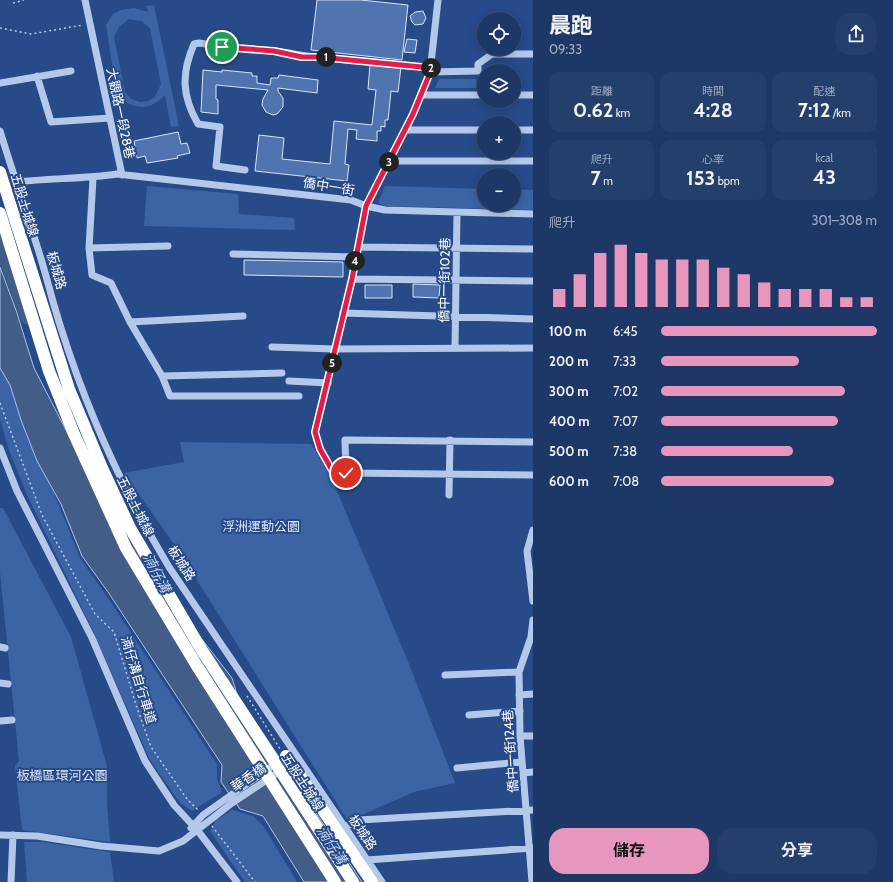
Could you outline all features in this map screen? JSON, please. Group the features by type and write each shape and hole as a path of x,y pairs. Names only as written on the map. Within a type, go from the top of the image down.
{"highway":[{"name":"五股土城線","path":"0,172 69,389 102,468 130,528 201,649 353,882"},
{"name":"五股土城線","path":"0,213 49,371 82,454 126,548 190,654 335,882"},
{"path":"291,760 372,882"}],"street":[{"name":"大觀路一段28巷","path":"17,182 40,179 93,178 122,175 85,0"},
{"path":"438,0 431,70 405,130 366,206 352,279 315,432 328,466 333,472 533,475"},
{"path":"245,170 216,166 220,127 198,124 189,108 184,80 187,59 194,44 199,43 254,51 274,51 302,57 319,57 431,70 478,71 478,64 492,54 533,54"},
{"path":"0,83 71,71"},
{"path":"36,76 51,122 110,118"},
{"path":"421,95 477,95"},
{"path":"521,95 533,95"},
{"path":"405,130 477,130"},
{"path":"521,130 533,130"},
{"name":"板城路","path":"0,131 1,141 17,182 61,329 94,419 147,531 169,567 264,706 291,760 345,827 382,882"},
{"path":"390,160 533,160"},
{"name":"僑中一街","path":"122,175 351,200 366,206 393,211 533,214"},
{"path":"93,178 89,248 92,276 111,283 130,322 162,376 170,396 299,396"},
{"name":"僑中一街102巷","path":"455,348 457,213"},
{"path":"89,248 168,246"},
{"path":"358,247 533,249"},
{"path":"233,254 356,257"},
{"path":"352,279 533,281"},
{"path":"343,313 533,319"},
{"path":"130,322 243,316"},
{"path":"272,347 335,349 533,348"},
{"path":"162,376 282,373"},
{"path":"289,380 328,383"},
{"path":"346,473 345,440 533,442"},
{"path":"449,495 451,474 450,440"},
{"path":"0,448 17,491 92,638 145,762 174,805 193,824 237,882"},
{"path":"533,530 527,551 531,572 533,601"},
{"name":"僑中一街124巷","path":"532,882 530,810 523,772 520,736 519,672 532,637 533,620"},
{"path":"445,675 519,672"},
{"path":"0,683 8,684"},
{"path":"519,695 533,694"},
{"path":"469,715 520,711"},
{"path":"0,721 12,720"},
{"path":"520,736 533,736"},
{"path":"291,760 300,780 367,882"},
{"name":"華香橋","path":"230,800 291,760"},
{"path":"457,768 522,762"},
{"path":"523,772 533,772"},
{"path":"188,837 193,824 202,815 230,800"},
{"path":"0,835 37,836 101,846 159,851 178,844 198,831 230,800"},
{"path":"345,827 359,820 530,810"},
{"path":"11,882 13,835"},
{"path":"367,860 531,848"}],"path":[{"path":"13,3 24,0"},
{"path":"0,28 31,34 80,25 91,25"},
{"name":"湳仔溝自行車道","path":"0,403 42,515 95,614 114,632 136,705 151,747 186,799 202,815"},
{"path":"244,690 291,760"},
{"path":"208,821 255,882"}],"green space":[{"path":"154,5 179,126 171,127 165,95 153,104 141,107 129,104 117,95 106,25 113,14 120,10 134,8 148,12 147,6","holes":["129,19 141,21 150,28 161,84 155,97 148,101 140,102 131,99 125,92 114,37 119,27"]},
{"path":"439,79 476,79 477,88 435,88"},
{"path":"147,186 238,194 239,214 294,218 295,230 144,226"},
{"path":"385,186 477,189 477,208 385,206 378,203"},
{"path":"521,189 533,190 533,210 521,210"},
{"path":"0,353 33,441 80,558 217,764 217,779 222,792 192,811 180,803 150,760 93,631 27,495 10,453 0,419"},
{"name":"浮洲運動公園","path":"180,442 311,444 332,479 409,664 455,783 414,792 348,821 178,550 124,473 184,462"},
{"name":"板橋區環河公園","path":"0,508 3,508 71,637 107,766 107,803 110,842 22,830 15,766 19,761 0,572"},
{"path":"232,810 253,816 264,827 297,882 245,882 210,831 216,820"},
{"path":"24,842 42,842 110,852 114,882 27,882"}],"water":[{"path":"0,267 16,310 34,368 69,436 191,625 232,678 237,694 362,882 304,882 263,816 240,809 221,782 222,765 108,592 82,556 61,504 37,461 21,420 10,385 0,368"}],"building":[{"path":"317,0 361,0 408,5 402,60 311,50"},
{"path":"423,11 426,18 423,24 415,25 410,16 415,12"},
{"path":"407,39 417,40 415,53 404,52"},
{"path":"370,64 401,67 398,92 391,91 388,120 385,120 385,127 381,126 381,131 377,131 377,141 356,139 357,130 348,129 345,164 349,165 347,181 255,171 259,135 284,138 282,159 330,164 334,121 372,125 376,90 368,89"},
{"path":"203,70 252,73 252,76 257,76 257,83 270,85 271,78 278,78 279,75 318,80 317,93 278,88 278,91 283,98 283,107 277,114 273,115 266,112 262,105 263,99 268,90 216,85 218,114 201,112"},
{"path":"178,132 181,144 187,143 190,153 177,156 178,158 147,163 145,156 137,158 134,141"},
{"path":"244,260 343,262 343,277 244,275"},
{"path":"413,284 440,285 439,298 413,297"},
{"path":"365,285 392,285 392,298 365,298"}],"waterway":[{"name":"湳仔溝","path":"0,244 27,318"}],"route":[{"path":"222,47 254,51 274,51 302,57 319,57 432,68 413,114 366,206 352,279 321,414 315,432 320,449 328,466 333,472 346,473"}]}
